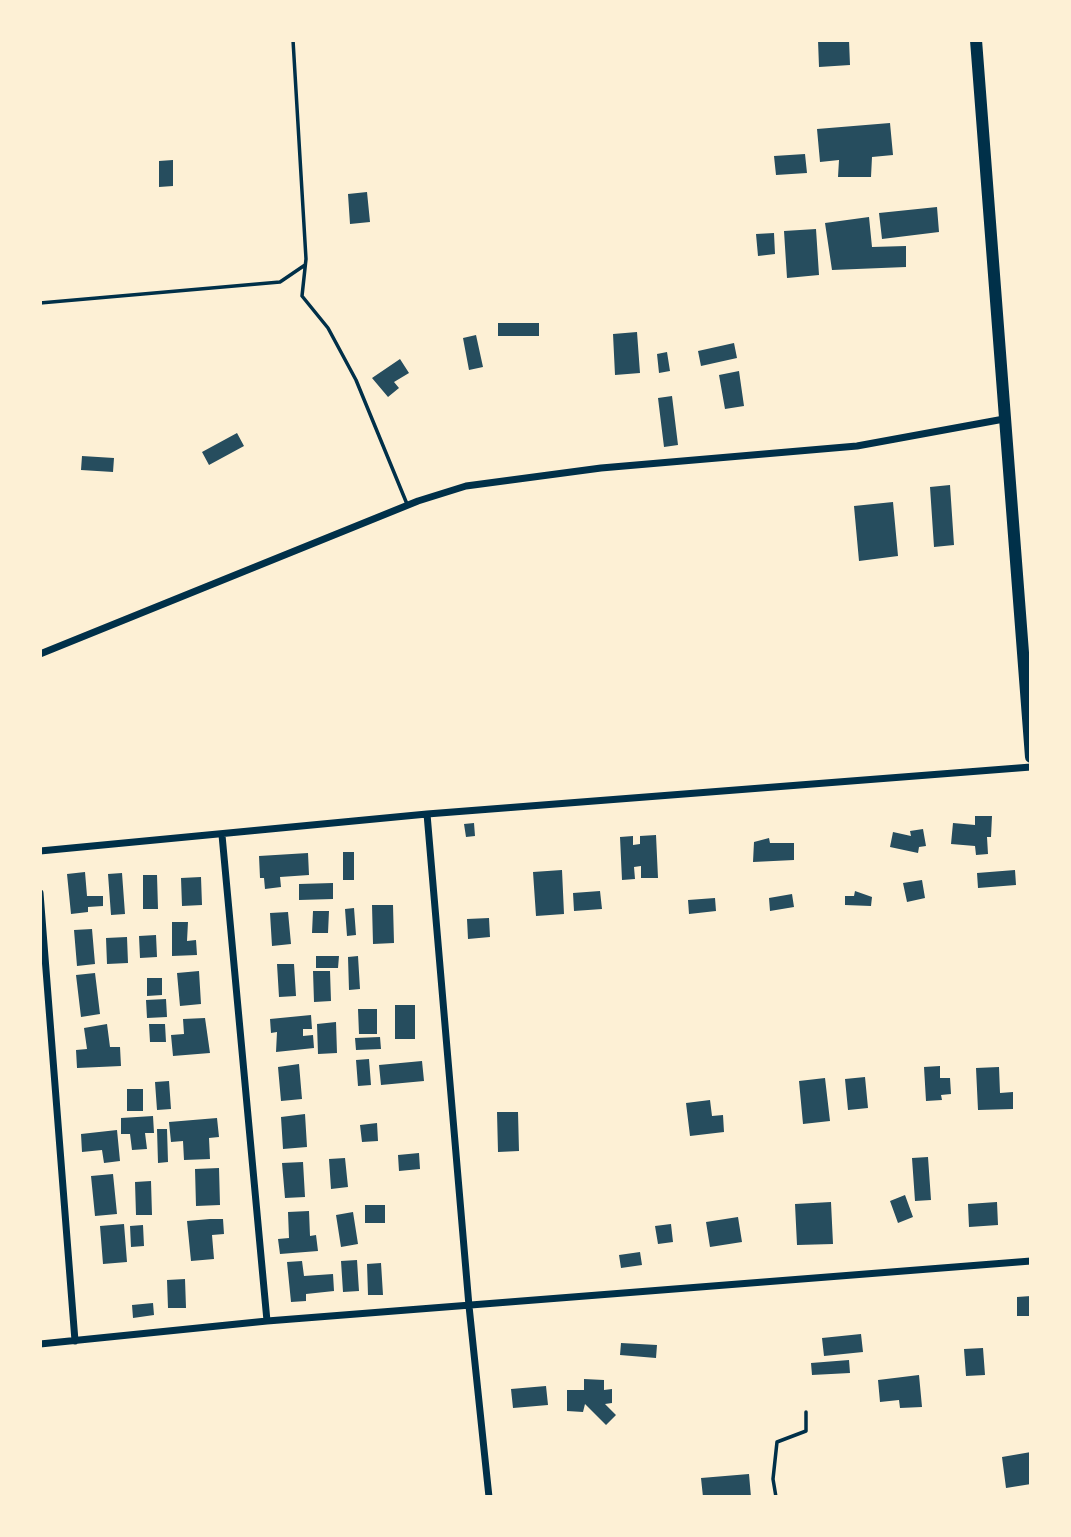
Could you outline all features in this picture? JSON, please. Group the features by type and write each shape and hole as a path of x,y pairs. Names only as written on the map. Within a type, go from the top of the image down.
{"highway":[{"path":"976,40 1031,757"}],"street":[{"path":"40,654 408,506 466,486 601,468 857,446 1004,418"},
{"path":"40,851 427,814 1031,767"},
{"path":"427,814 469,1306 489,1497"},
{"path":"222,835 267,1321"},
{"path":"40,893 75,1341"},
{"path":"40,1344 267,1321 1031,1261"}],"lane":[{"path":"293,40 305,265 301,288 303,300 328,328 356,380 408,506"},
{"path":"40,303 280,282 305,265"},
{"path":"775,1497 777,1442 806,1431 806,1412"}],"building":[{"path":"818,40 849,40 850,65 819,67"},
{"path":"890,123 893,155 872,157 871,177 838,177 839,160 820,162 817,129"},
{"path":"805,154 807,173 776,175 774,156"},
{"path":"173,160 173,186 159,187 159,161"},
{"path":"367,192 370,222 350,224 348,194"},
{"path":"937,207 939,232 882,239 879,213"},
{"path":"869,217 872,247 906,246 906,267 832,270 825,223"},
{"path":"816,229 819,275 787,278 784,231"},
{"path":"774,233 775,254 758,256 756,234"},
{"path":"498,323 539,323 539,336 498,336"},
{"path":"637,332 640,373 615,375 613,334"},
{"path":"476,335 483,367 469,370 463,338"},
{"path":"734,343 737,358 701,366 698,351"},
{"path":"667,352 670,371 659,373 657,354"},
{"path":"400,359 409,373 394,382 399,388 388,397 372,378"},
{"path":"739,371 744,406 725,409 719,375"},
{"path":"672,396 678,445 664,447 658,398"},
{"path":"237,433 244,446 209,465 202,452"},
{"path":"82,456 114,458 113,472 81,470"},
{"path":"950,485 954,545 934,547 930,487"},
{"path":"893,502 898,556 859,561 854,506"},
{"path":"975,816 992,816 991,837 987,837 988,854 976,855 975,846 951,844 953,823 975,825"},
{"path":"474,823 475,836 466,837 464,824"},
{"path":"923,829 926,846 919,847 918,853 890,847 893,832 911,836 910,831"},
{"path":"656,835 658,878 641,878 641,866 634,867 635,879 622,880 620,837 633,836 633,845 640,844 640,836"},
{"path":"769,838 770,843 794,843 794,860 753,862 754,842"},
{"path":"343,852 354,852 354,880 343,880"},
{"path":"308,853 309,875 280,877 281,887 265,889 264,878 260,878 259,856"},
{"path":"562,870 564,914 536,916 533,872"},
{"path":"1015,870 1016,885 978,888 977,873"},
{"path":"85,872 87,896 103,896 103,906 88,907 88,912 71,914 67,874"},
{"path":"122,873 125,914 111,915 108,874"},
{"path":"143,875 157,875 158,909 143,909"},
{"path":"201,877 202,905 182,906 181,878"},
{"path":"922,880 925,898 907,902 903,883"},
{"path":"333,883 333,899 299,900 299,884"},
{"path":"600,891 602,909 574,911 573,893"},
{"path":"855,891 872,897 871,906 845,905 845,896 854,896"},
{"path":"792,894 794,907 770,911 769,898"},
{"path":"715,898 716,911 689,914 688,900"},
{"path":"372,905 393,905 394,943 373,944"},
{"path":"354,908 356,935 347,936 345,909"},
{"path":"313,911 329,911 328,933 312,933"},
{"path":"288,912 291,944 272,946 270,913"},
{"path":"489,918 490,937 468,939 467,919"},
{"path":"172,922 188,922 187,941 196,940 197,955 172,956"},
{"path":"92,929 95,964 77,966 74,930"},
{"path":"156,935 157,957 140,958 139,936"},
{"path":"127,937 128,963 107,964 106,938"},
{"path":"316,956 339,956 338,968 316,968"},
{"path":"358,956 360,989 349,990 348,957"},
{"path":"277,964 294,964 296,996 279,997"},
{"path":"199,971 201,1004 180,1006 177,973"},
{"path":"313,971 330,971 331,1001 314,1002"},
{"path":"95,973 100,1014 81,1017 76,975"},
{"path":"147,978 162,978 162,995 147,996"},
{"path":"166,999 167,1017 147,1018 146,1000"},
{"path":"395,1005 415,1005 415,1039 395,1039"},
{"path":"358,1009 377,1009 377,1034 359,1034"},
{"path":"311,1015 312,1029 303,1029 303,1036 313,1035 314,1048 276,1052 277,1032 271,1033 270,1019"},
{"path":"205,1018 210,1053 173,1056 171,1035 184,1034 183,1019"},
{"path":"336,1022 337,1053 318,1054 317,1024"},
{"path":"107,1024 110,1047 120,1047 121,1066 77,1068 76,1050 87,1049 84,1028"},
{"path":"149,1024 165,1024 166,1042 150,1042"},
{"path":"380,1037 381,1049 356,1050 355,1038"},
{"path":"369,1059 371,1085 358,1086 356,1060"},
{"path":"422,1061 424,1081 381,1085 379,1065"},
{"path":"299,1064 302,1099 281,1101 278,1067"},
{"path":"940,1066 940,1078 950,1078 951,1094 941,1095 942,1100 926,1101 924,1067"},
{"path":"999,1067 1000,1093 1013,1092 1013,1109 978,1110 976,1068"},
{"path":"865,1077 868,1108 848,1110 845,1079"},
{"path":"825,1078 830,1121 803,1124 799,1081"},
{"path":"169,1081 171,1109 157,1110 155,1082"},
{"path":"127,1089 143,1089 143,1111 127,1111"},
{"path":"710,1100 712,1116 723,1115 724,1132 690,1136 686,1103"},
{"path":"497,1112 518,1112 519,1151 498,1152"},
{"path":"305,1114 307,1147 283,1149 281,1117"},
{"path":"153,1116 154,1133 145,1133 147,1149 132,1150 130,1134 121,1134 121,1118"},
{"path":"217,1118 219,1137 209,1138 210,1159 184,1160 183,1141 171,1142 169,1122"},
{"path":"377,1123 378,1141 362,1142 360,1125"},
{"path":"157,1129 167,1129 168,1162 158,1163"},
{"path":"117,1130 120,1161 104,1163 102,1150 82,1152 81,1134"},
{"path":"419,1153 420,1169 399,1171 398,1155"},
{"path":"928,1157 931,1200 915,1201 912,1158"},
{"path":"345,1158 348,1187 331,1189 329,1159"},
{"path":"303,1162 305,1197 285,1198 282,1163"},
{"path":"219,1168 220,1205 196,1206 195,1169"},
{"path":"113,1174 117,1214 95,1216 91,1176"},
{"path":"151,1181 152,1215 136,1215 135,1182"},
{"path":"905,1195 913,1217 898,1223 890,1201"},
{"path":"831,1202 833,1244 797,1245 795,1204"},
{"path":"997,1202 998,1225 969,1227 968,1204"},
{"path":"365,1205 385,1205 385,1223 365,1223"},
{"path":"309,1211 310,1236 316,1235 318,1251 280,1254 278,1239 289,1238 288,1212"},
{"path":"353,1212 358,1244 341,1247 336,1215"},
{"path":"738,1217 742,1242 710,1247 706,1222"},
{"path":"223,1219 224,1234 212,1235 214,1259 191,1261 187,1221"},
{"path":"124,1224 127,1262 103,1264 100,1226"},
{"path":"671,1224 673,1242 658,1244 655,1226"},
{"path":"143,1225 144,1246 131,1247 130,1226"},
{"path":"640,1252 642,1265 621,1268 619,1255"},
{"path":"357,1260 359,1291 343,1292 341,1261"},
{"path":"302,1261 304,1276 333,1274 334,1291 306,1294 306,1301 291,1302 287,1262"},
{"path":"381,1263 383,1295 368,1295 367,1264"},
{"path":"185,1279 186,1308 168,1308 167,1280"},
{"path":"1031,1296 1031,1316 1017,1316 1017,1297"},
{"path":"153,1303 154,1315 133,1318 132,1305"},
{"path":"861,1334 863,1352 824,1356 822,1338"},
{"path":"621,1343 657,1345 656,1358 620,1355"},
{"path":"983,1348 985,1375 966,1376 964,1349"},
{"path":"849,1360 850,1373 812,1375 811,1363"},
{"path":"919,1375 922,1407 900,1408 899,1400 880,1402 878,1380"},
{"path":"584,1379 604,1380 604,1390 612,1389 612,1403 605,1404 616,1415 606,1425 585,1404 583,1412 567,1411 567,1390 584,1390"},
{"path":"546,1386 548,1405 513,1408 511,1389"},
{"path":"1031,1452 1031,1484 1006,1488 1002,1457"},
{"path":"749,1474 751,1497 703,1497 701,1478"}]}
